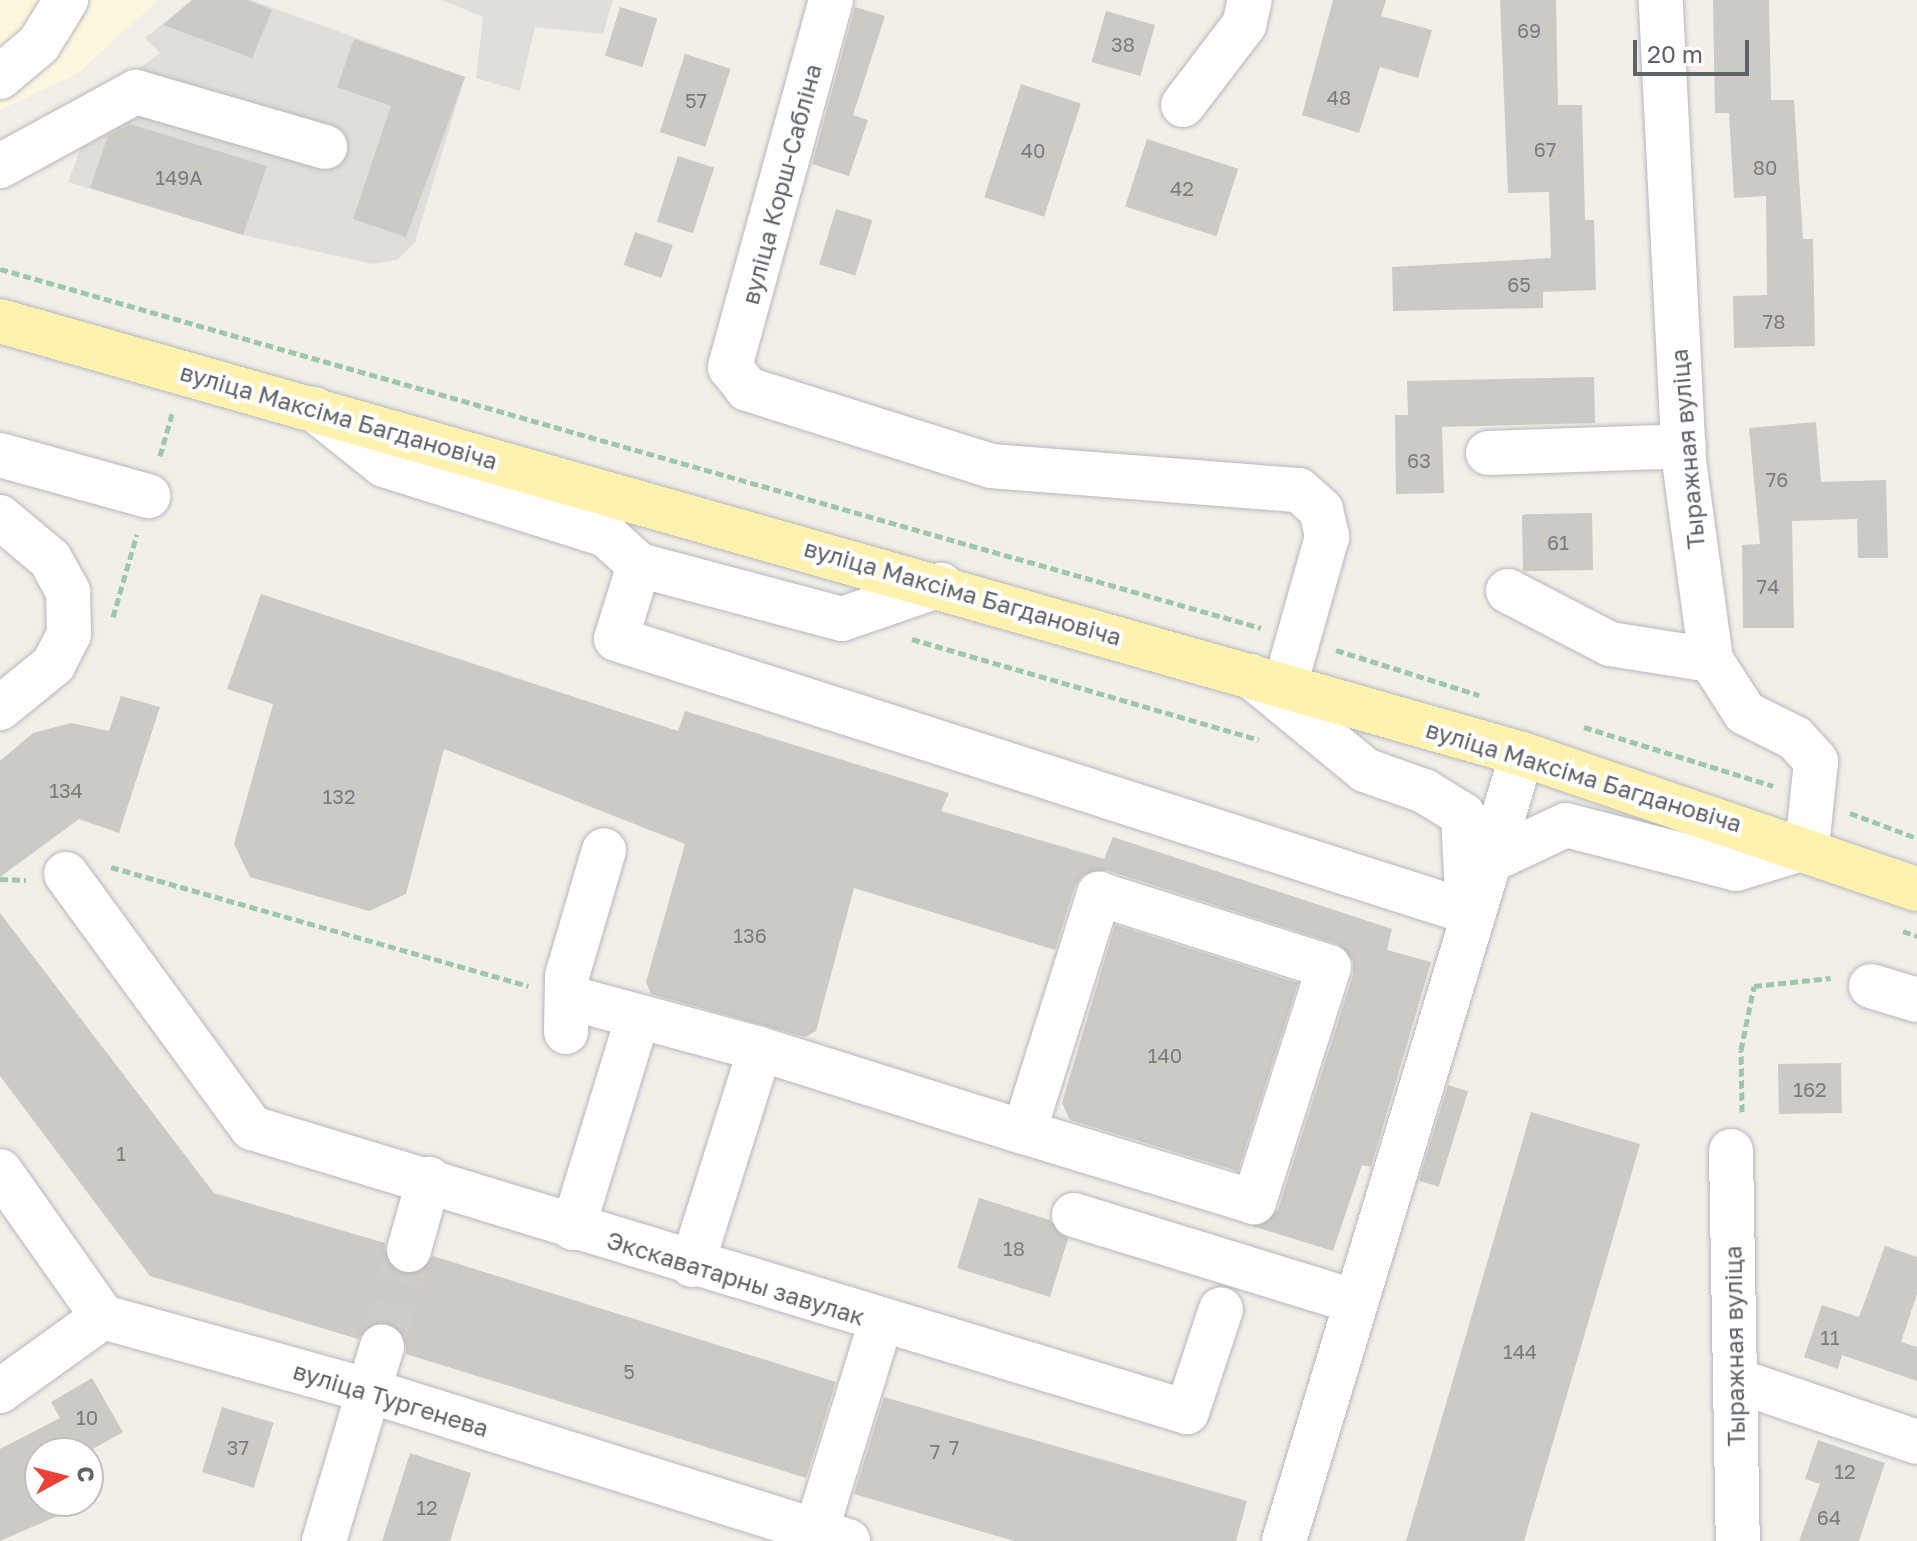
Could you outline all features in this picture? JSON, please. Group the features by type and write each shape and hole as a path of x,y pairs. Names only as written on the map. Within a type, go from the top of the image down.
{"main road":[{"name":"вуліца Максіма Багдановіча","path":"0,321 941,585 1522,754 1807,847 1917,889"}],"street":[{"path":"0,77 39,44 66,0"},
{"name":"вуліца Корш-Сабліна","path":"831,0 730,367 747,389 991,466 1299,490 1321,510 1327,537 1268,680"},
{"path":"1183,105 1244,25 1250,0"},
{"name":"Тыражная вуліца","path":"1661,0 1684,446 1711,660 1745,713 1795,738 1816,761 1807,847"},
{"path":"0,166 136,92 325,147"},
{"path":"314,409 384,465 606,535 639,565 842,619 941,585"},
{"path":"1488,453 1684,446"},
{"path":"0,455 148,496"},
{"path":"0,517 50,559 68,592 69,634 54,664 0,708"},
{"path":"639,565 616,639 1468,912"},
{"path":"1508,591 1610,644 1711,660"},
{"path":"1268,680 1365,770 1424,791 1463,815 1468,912"},
{"path":"1284,1541 1468,912 1522,754"},
{"path":"1487,862 1566,825 1736,869 1807,847"},
{"path":"604,850 567,1015 638,1017 760,1049 870,1100 1024,1132 1254,1202 1329,967 1099,894 1024,1132"},
{"name":"Экскаватарны завулак","path":"66,874 252,1128 429,1179 573,1228 881,1322 826,1538"},
{"path":"1871,986 1917,1000"},
{"path":"573,1228 638,1017"},
{"path":"692,1265 760,1049"},
{"name":"Тыражная вуліца","path":"1731,1151 1738,1541"},
{"path":"0,1171 103,1317 0,1391"},
{"path":"409,1250 429,1179"},
{"path":"1074,1215 1354,1301"},
{"path":"881,1322 1187,1412 1221,1309"},
{"name":"вуліца Тургенева","path":"103,1317 370,1391 826,1538"},
{"path":"324,1541 382,1346"},
{"path":"1735,1380 1917,1442"}],"path":[{"path":"901,636 1275,744"},
{"path":"0,879 121,866 567,1015"},
{"path":"1731,1151 1742,1126 1741,1050 1754,986 1819,976 1871,986"}],"shaded area":[{"path":"0,0 158,0 78,73 0,110"},
{"path":"192,0 251,0 465,77 415,242 397,260 373,264 243,235 68,182 91,121 85,109 160,53 145,38"},
{"path":"442,0 613,0 603,34 535,27 520,91 476,78 483,17"}],"building":[{"path":"192,0 247,0 272,10 252,58 163,25"},
{"path":"1333,0 1386,0 1381,16 1432,30 1418,78 1380,67 1359,133 1302,115"},
{"path":"1500,0 1556,0 1558,105 1582,105 1585,220 1594,220 1596,290 1543,292 1543,308 1393,311 1392,267 1551,258 1549,192 1508,193"},
{"path":"1713,0 1769,0 1771,100 1794,100 1803,239 1813,239 1815,346 1734,348 1733,296 1767,295 1766,196 1734,198 1729,113 1715,113"},
{"path":"620,7 657,18 642,67 605,56"},
{"path":"855,7 885,16 853,115 868,120 849,176 812,164"},
{"path":"1106,11 1155,25 1140,76 1091,62"},
{"path":"354,39 465,77 406,237 353,219 391,106 337,87"},
{"path":"685,54 731,69 705,147 660,132"},
{"path":"1021,84 1081,103 1044,217 984,197"},
{"path":"130,124 267,166 243,235 90,188 108,136"},
{"path":"1147,139 1238,169 1216,236 1125,207"},
{"path":"678,156 714,168 693,233 657,222"},
{"path":"836,209 872,220 855,276 819,264"},
{"path":"635,232 673,245 661,278 624,265"},
{"path":"1594,377 1595,423 1442,427 1444,493 1396,494 1395,415 1408,415 1407,381"},
{"path":"1816,422 1821,482 1886,480 1888,558 1858,558 1857,519 1792,521 1794,628 1743,628 1742,545 1760,544 1749,428"},
{"path":"1592,513 1593,570 1523,571 1522,514"},
{"path":"261,594 678,731 685,711 949,793 941,811 1104,859 1113,837 1392,929 1387,950 1431,962 1371,1167 1362,1165 1333,1251 1252,1226 1278,1210 1353,975 1353,961 1337,944 1106,870 1083,875 1075,886 1055,950 854,888 816,1031 805,1037 651,994 646,982 685,844 444,749 406,894 369,911 250,877 234,844 273,704 227,689"},
{"path":"121,696 160,707 119,833 79,819 0,877 0,761 33,733 71,723 109,731"},
{"path":"0,913 214,1193 385,1243 385,1257 402,1274 416,1274 433,1256 836,1382 806,1478 406,1354 406,1339 390,1322 375,1322 358,1339 150,1276 0,1076"},
{"path":"1115,925 1298,983 1238,1171 1070,1120 1062,1103"},
{"path":"1841,1063 1842,1113 1779,1114 1778,1064"},
{"path":"1448,1085 1468,1091 1439,1187 1419,1181"},
{"path":"1531,1112 1640,1144 1605,1265 1524,1541 1406,1541"},
{"path":"979,1198 1050,1220 1068,1239 1050,1297 957,1268"},
{"path":"1885,1246 1917,1257 1917,1294 1901,1342 1917,1347 1917,1381 1842,1355 1838,1369 1804,1357 1822,1305 1859,1317"},
{"path":"92,1378 123,1432 104,1443 104,1437 24,1437 24,1517 55,1517 0,1541 0,1449 60,1418 51,1402"},
{"path":"884,1397 1247,1501 1236,1541 1014,1541 854,1494"},
{"path":"222,1407 274,1423 254,1488 202,1472"},
{"path":"1818,1440 1885,1463 1859,1541 1799,1541 1820,1484 1805,1479"},
{"path":"410,1453 471,1473 450,1541 382,1541"}],"tunnel":[{"path":"382,1346 409,1250"}]}
